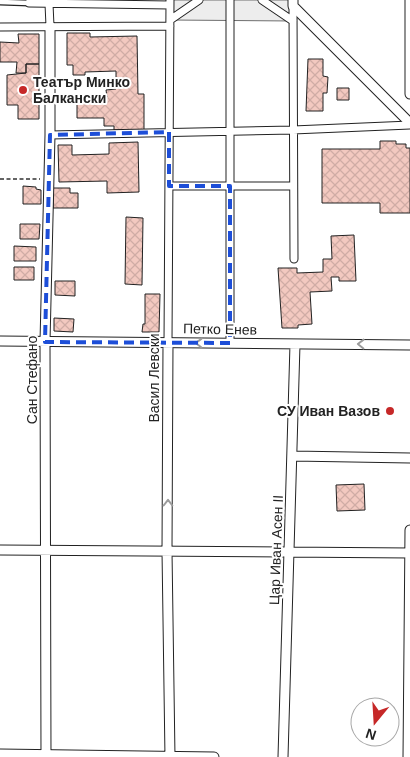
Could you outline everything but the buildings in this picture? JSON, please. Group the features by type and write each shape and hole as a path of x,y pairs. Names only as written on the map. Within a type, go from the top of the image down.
{"street":[{"path":"0,27 170,23 199,0"},
{"path":"230,0 230,343"},
{"path":"262,0 293,21"},
{"path":"410,0 410,94"},
{"path":"29,3 170,2"},
{"name":"Васил Левски","path":"170,2 167,552 170,757"},
{"path":"293,3 294,259"},
{"path":"293,3 410,124"},
{"name":"Сан Стефано","path":"46,756 45,342 50,179 49,4"},
{"path":"50,134 293,130 410,124"},
{"path":"169,186 293,186"},
{"name":"Петко Енев","path":"0,341 410,345"},
{"name":"Цар Иван Асен II","path":"283,757 295,344"},
{"path":"293,456 410,458"},
{"path":"408,757 410,530"},
{"path":"0,550 410,553"},
{"path":"0,754 214,757"}],"lane":[{"path":"0,2 29,3"}],"path":[{"path":"0,179 50,179"}],"highlighted area":[{"path":"169,132 169,186 230,186 230,343 45,342 50,135"}],"shaded area":[{"path":"170,0 293,0 293,21 170,20"}],"place":[{"name":"Театър Минко Балкански","path":"23,90"},
{"name":"СУ Иван Вазов","path":"390,411"}]}
